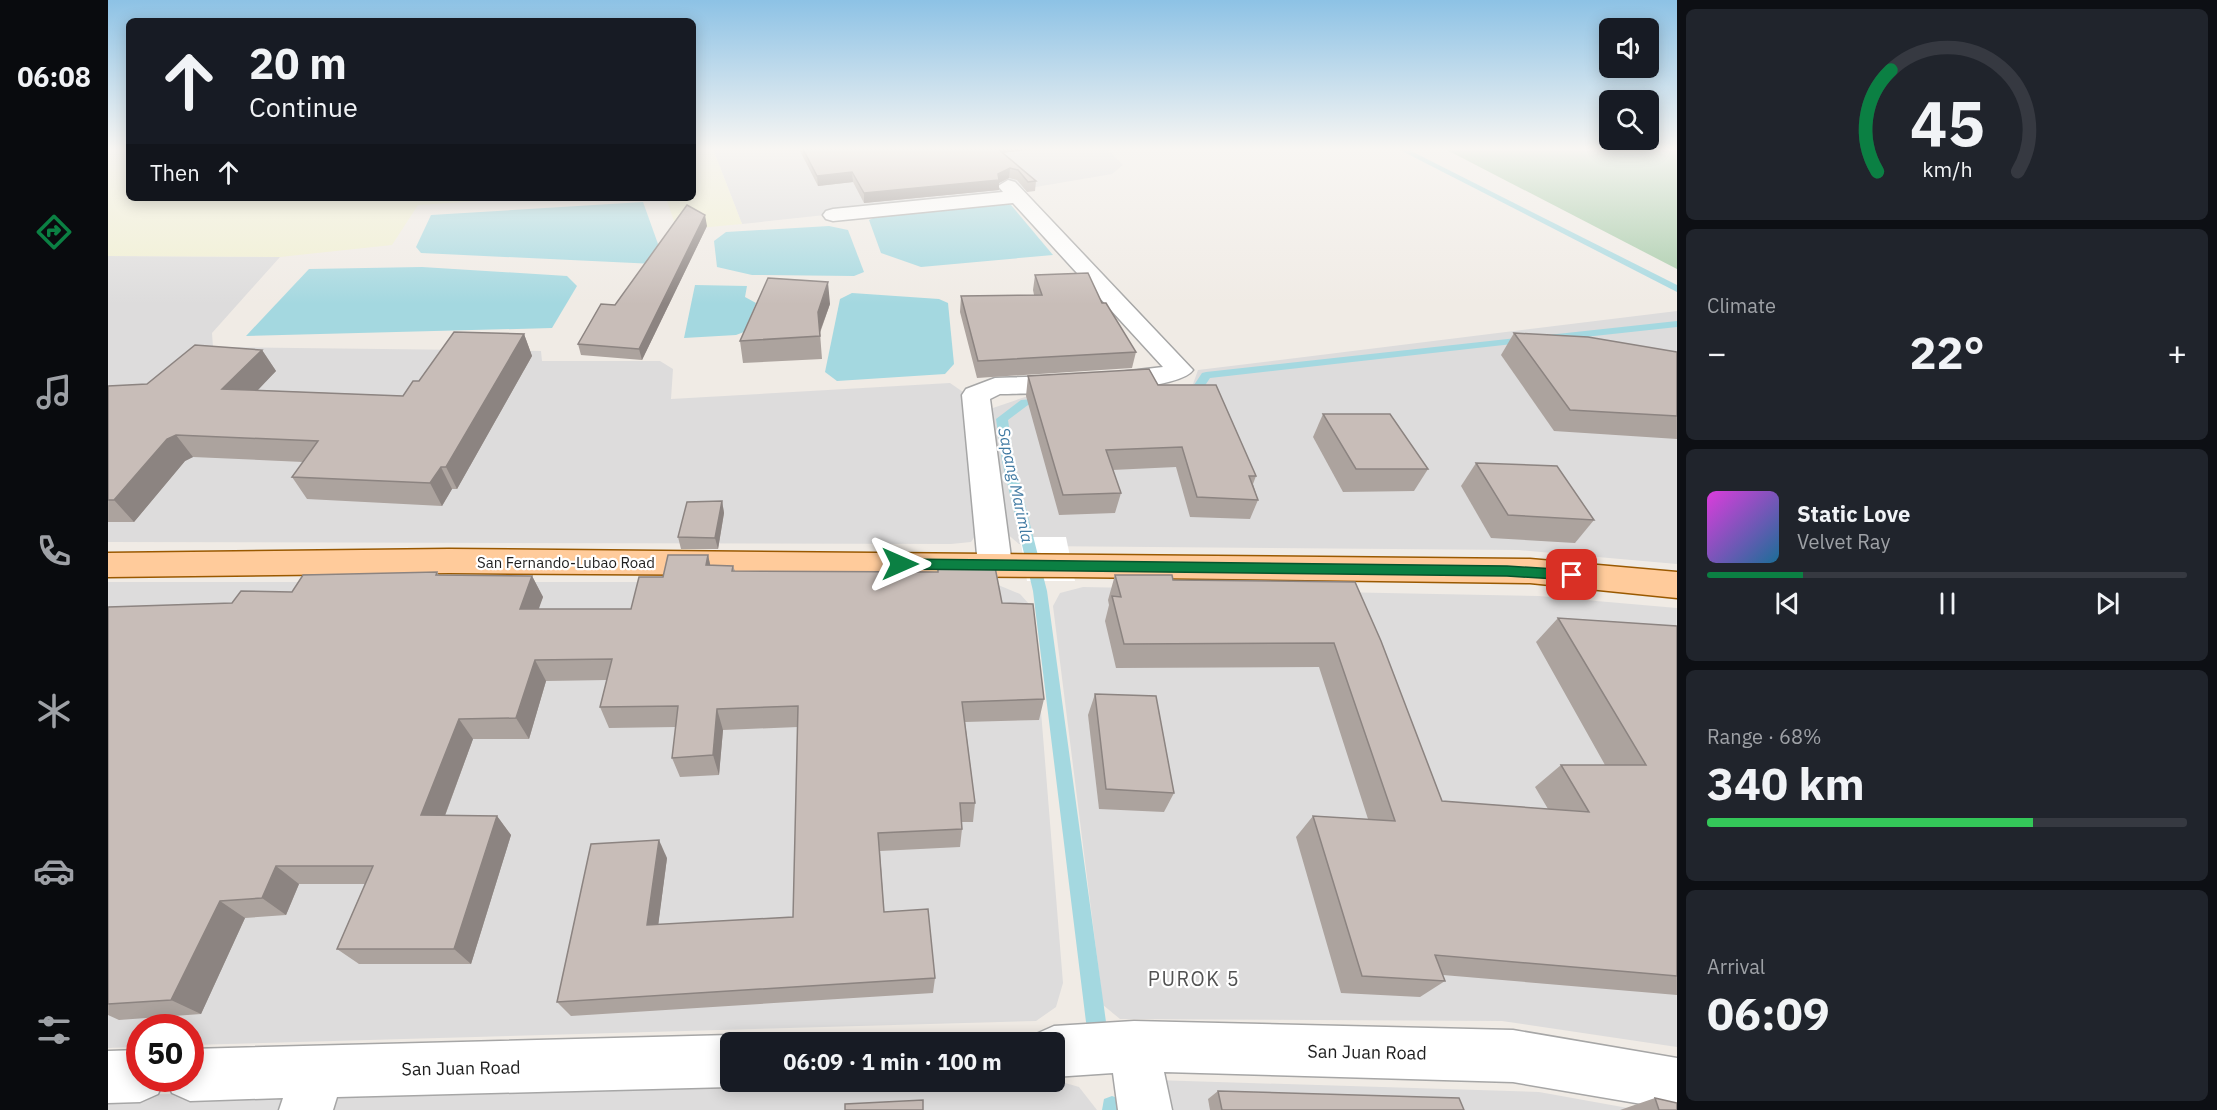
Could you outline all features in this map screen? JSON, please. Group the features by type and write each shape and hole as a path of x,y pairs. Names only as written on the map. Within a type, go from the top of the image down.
{"main road":[{"name":"San Fernando-Lubao Road","path":"108,564 449,561 1530,571 1677,585"}],"street":[{"path":"833,215 939,201"},
{"path":"1010,565 976,395 995,386 1095,383 1168,375 1180,370 1022,201"},
{"path":"1134,1046 1145,1110"},
{"name":"San Juan Road","path":"1065,1051 1134,1046 1513,1056 1677,1084"},
{"name":"San Juan Road","path":"204,1077 313,1091 720,1062"},
{"path":"108,1077 126,1076"}],"shaded area":[{"path":"733,201 958,201 742,224"},
{"path":"108,256 280,257 212,333 213,347 541,351 542,361 660,361 673,369 671,399 950,383 966,394 980,529 971,542 951,544 108,542"},
{"path":"1677,311 1677,564 1518,550 1033,546 1019,544 1005,532 990,409 1025,397 1163,391 1193,384 1198,370"},
{"path":"108,582 991,582 1020,594 1030,605 1034,625 1063,983 1056,1007 1036,1021 204,1045 204,1014 126,1014 126,1047 108,1048"},
{"path":"1083,587 1539,596 1677,608 1677,1047 1502,1021 1120,1019 1103,1005 1053,606 1060,593"},
{"path":"1154,1080 1539,1092 1639,1110 1160,1110"},
{"path":"1065,1083 1079,1087 1097,1110 108,1110 108,1095 720,1085 720,1092 1065,1092"}],"green space":[{"path":"108,201 479,201 418,205 392,245 280,257 108,256"},
{"path":"667,201 733,201 742,224 677,230"},
{"path":"1545,201 1677,201 1677,269"}],"water":[{"path":"643,202 663,258 655,264 421,253 416,247 431,215"},
{"path":"1002,203 1011,205 1053,255 921,267 881,253 869,220 877,216"},
{"path":"829,226 848,230 864,272 854,276 752,275 717,267 714,241 726,232"},
{"path":"422,267 567,276 577,286 552,328 246,336 309,269"},
{"path":"695,285 747,286 745,297 756,303 744,332 736,335 684,338"},
{"path":"852,293 939,299 948,303 954,364 945,374 837,381 825,372 840,299"}],"pier":[{"path":"1020,537 1066,537 1075,581 1027,581"}],"building":[{"path":"687,205 705,215 639,349 578,344 601,304 615,305"},
{"path":"1088,273 1102,303 1106,303 1136,352 978,361 961,296 1042,295 1035,275"},
{"path":"768,278 828,282 818,312 820,336 740,341"},
{"path":"454,332 524,334 446,467 441,467 430,483 292,477 318,441 176,435 167,439 114,500 108,500 108,386 147,384 195,345 262,350 222,389 403,396 413,381 419,381"},
{"path":"1514,333 1588,337 1677,352 1677,416 1570,410"},
{"path":"1149,369 1158,385 1216,385 1256,476 1249,476 1258,500 1197,497 1182,447 1106,450 1121,493 1063,495 1028,376"},
{"path":"1323,414 1390,414 1428,469 1356,469"},
{"path":"1476,463 1557,466 1594,520 1508,515"},
{"path":"722,501 715,538 678,537 687,502"},
{"path":"668,555 708,555 706,565 733,566 732,571 938,572 938,569 995,567 1002,603 1033,604 1044,699 962,702 975,803 960,803 962,829 878,833 884,912 928,909 935,978 557,1002 591,844 659,840 647,925 793,917 798,706 717,709 713,755 672,758 678,706 600,707 612,659 535,660 516,718 459,719 421,815 497,816 454,949 337,949 373,866 276,866 262,898 220,901 171,1000 108,1004 108,607 232,603 241,591 292,592 303,575 437,572 436,575 532,576 520,609 631,609 639,577 663,577"},
{"path":"1115,575 1172,575 1173,580 1355,582 1381,641 1442,801 1589,812 1561,765 1646,765 1558,618 1677,626 1677,976 1435,955 1445,981 1362,976 1313,816 1395,821 1334,643 1124,644 1112,596 1121,597"},
{"path":"1095,694 1156,696 1174,793 1106,789"},
{"path":"1218,1091 1459,1098 1464,1110 1222,1110"},
{"path":"1655,1098 1677,1103 1677,1110 1659,1110"},
{"path":"923,1100 923,1110 845,1110 845,1104"}],"waterway":[{"name":"Sapang Marimla","path":"1504,201 1677,289"},
{"name":"Sapang Marimla","path":"1548,338 1677,324"},
{"name":"Sapang Marimla","path":"1187,392 1196,391 1206,375 1526,340"},
{"name":"Sapang Marimla","path":"1045,401 1025,402 1002,419 1008,461 1040,591 1096,1022"}],"district":[{"name":"PUROK 5","path":"1194,978"}],"route":[{"path":"900,564 1530,571 1572,575"}]}
